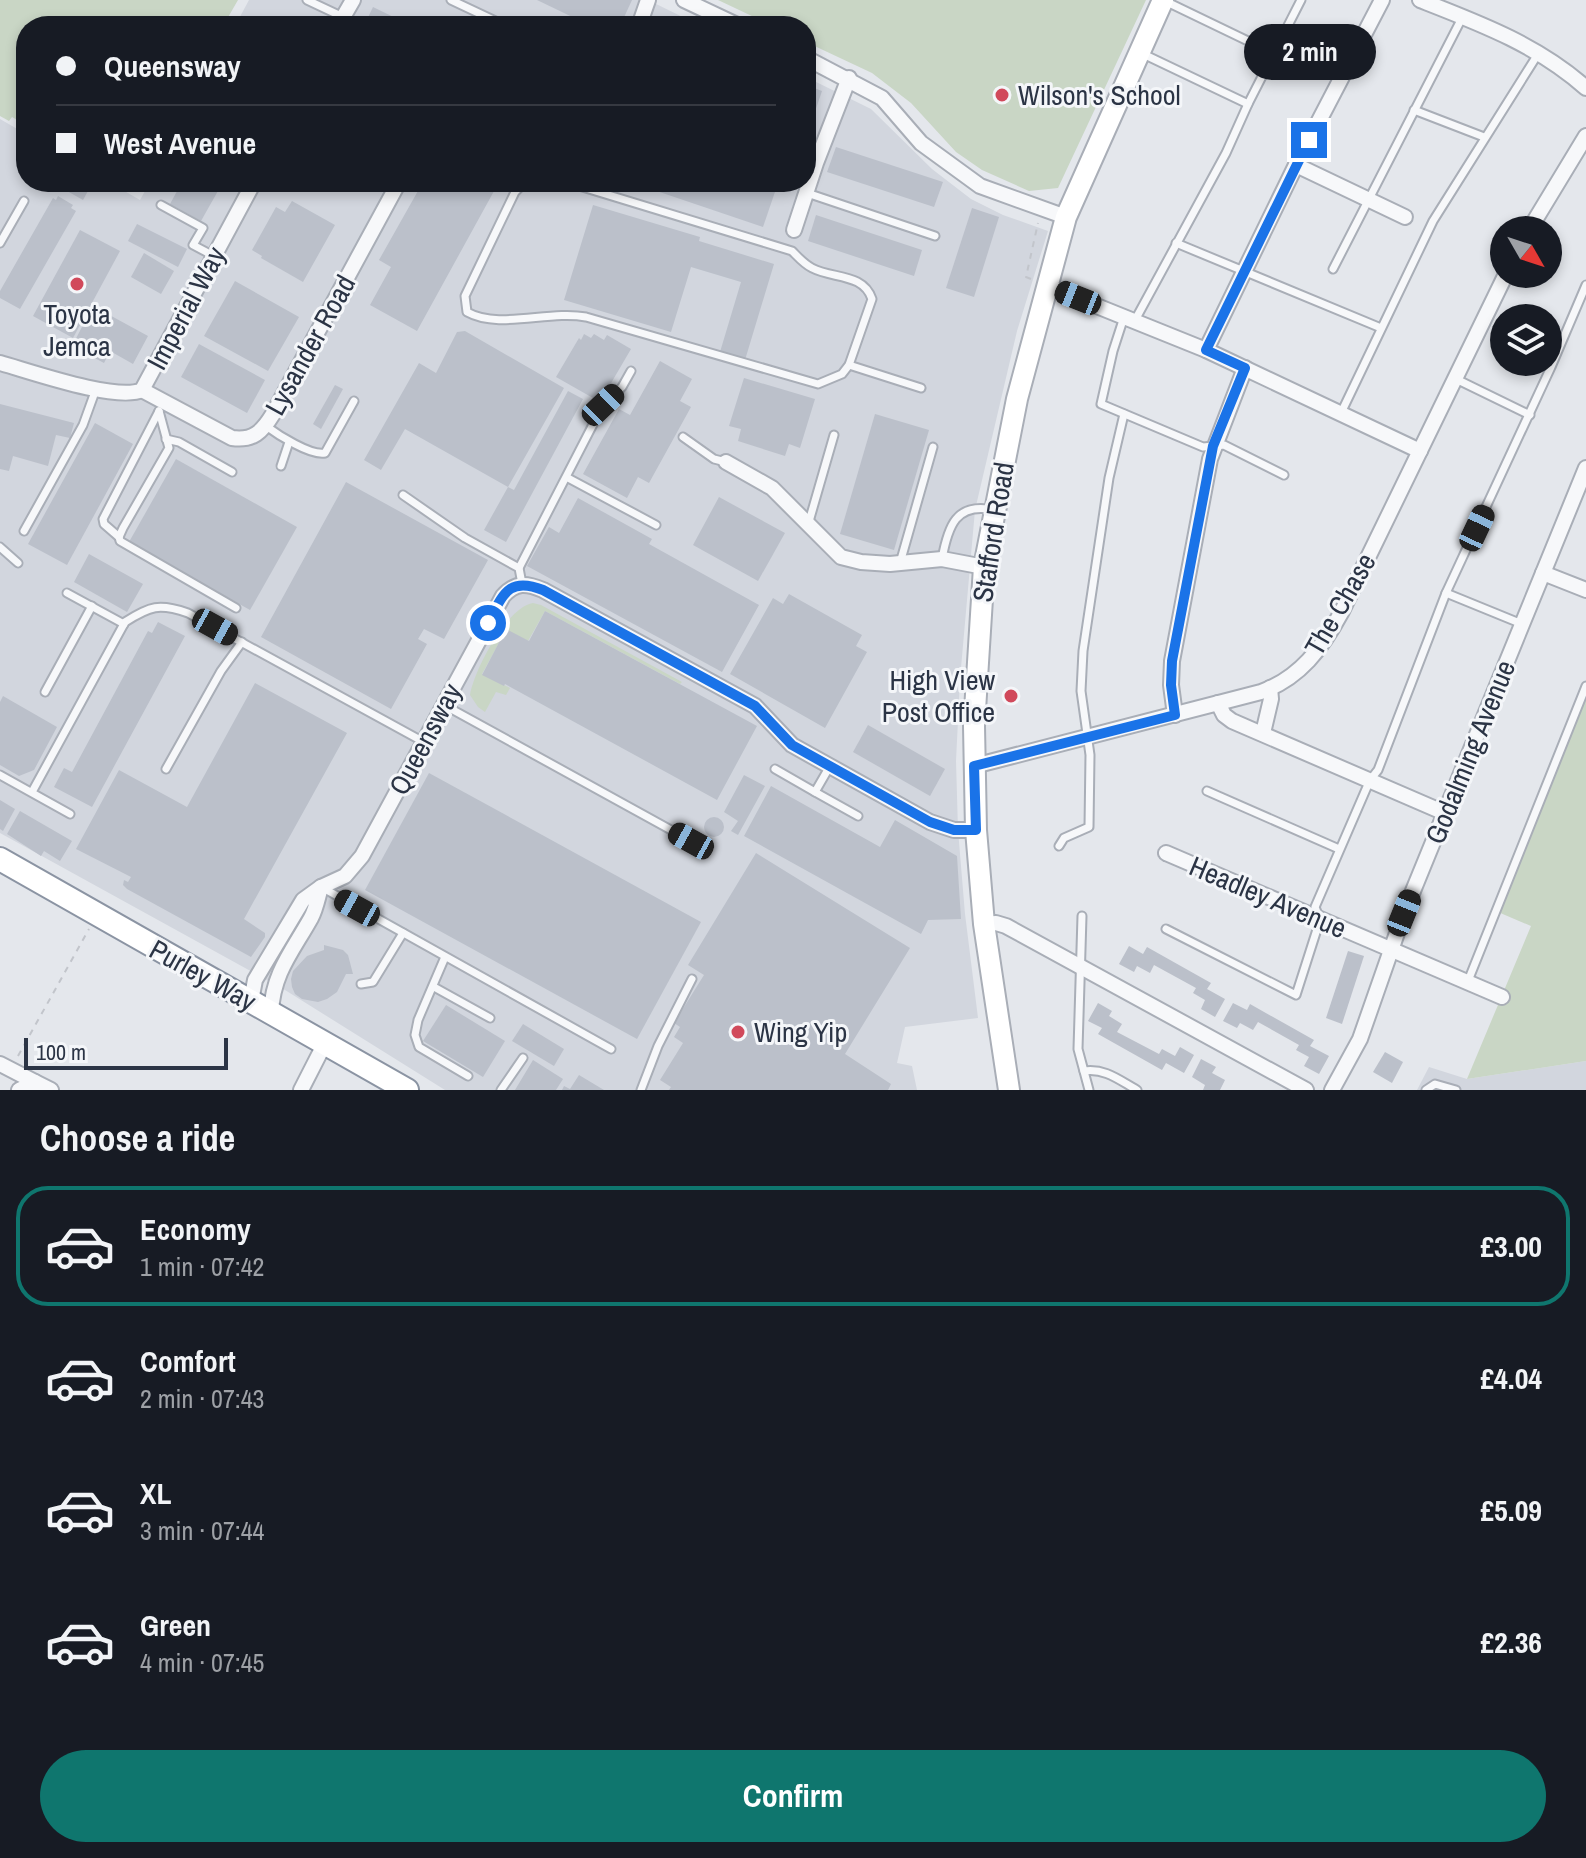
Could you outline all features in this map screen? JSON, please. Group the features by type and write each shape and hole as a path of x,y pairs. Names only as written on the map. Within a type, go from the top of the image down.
{"highway":[{"name":"Purley Way","path":"0,859 407,1090"}],"main road":[{"name":"Stafford Road","path":"1009,1090 984,924 976,830 975,688 984,567 1017,399 1066,217 1163,0"}],"street":[{"path":"684,0 718,16"},
{"path":"1206,350 1296,165 1382,0"},
{"path":"1420,0 1463,16 1539,54 1586,88"},
{"path":"816,63 882,98 921,143 980,186 1066,217"},
{"path":"816,151 849,78"},
{"path":"1537,216 1586,136"},
{"path":"1296,165 1405,217"},
{"name":"Imperial Way","path":"0,363 96,389 129,394 142,390 249,192"},
{"name":"Lysander Road","path":"142,390 162,406 232,438 245,440 257,435 266,426 394,192"},
{"path":"794,230 807,193"},
{"path":"1047,286 1206,350 1420,451"},
{"name":"The Chase","path":"974,766 1270,688 1301,669 1325,640 1499,288"},
{"path":"1175,715 1172,661 1213,446 1245,368"},
{"path":"726,462 772,488 841,557 861,562 900,563 942,559 984,567"},
{"name":"Godalming Avenue","path":"1332,1090 1360,1039 1390,950 1445,813 1543,573 1581,494 1586,468"},
{"path":"1543,573 1586,590"},
{"path":"522,584 543,590 755,706 792,745 942,827 976,830"},
{"name":"Queensway","path":"261,1007 255,980 303,900 352,871 503,596 509,589 522,584"},
{"path":"1263,733 1271,699 1270,688"},
{"path":"1218,703 1227,718 1445,813"},
{"name":"Headley Avenue","path":"1166,853 1502,997"},
{"path":"261,1007 312,915 321,887"},
{"path":"984,924 1006,926 1306,1090"},
{"path":"301,1090 325,1043"},
{"path":"5,1067 51,1090"},
{"path":"19,1090 35,1082"}],"lane":[{"path":"307,0 332,16"},
{"path":"451,0 485,16"},
{"path":"1163,0 1273,53"},
{"path":"1284,475 1224,445 1203,447 1104,407 1101,400 1113,351 1226,153 1301,0"},
{"path":"1333,269 1463,16"},
{"path":"1139,53 1248,104"},
{"path":"1341,413 1433,221 1539,54"},
{"path":"1414,110 1484,137"},
{"path":"515,192 465,296 467,312 474,316 496,319 569,314 586,317 818,384 842,374 849,365 872,299 869,289 861,282 813,269 792,251 599,192"},
{"path":"807,193 935,236"},
{"path":"0,243 24,201"},
{"path":"161,205 203,228 193,245 214,256"},
{"path":"792,251 794,230"},
{"path":"1176,243 1381,328"},
{"path":"1166,929 1296,995 1320,920 1315,907 1370,780 1378,770 1446,593 1530,415 1586,285"},
{"path":"849,365 921,388"},
{"path":"522,584 519,568 568,478 569,467 603,405 622,387 631,371"},
{"path":"1455,379 1530,415"},
{"path":"24,531 83,425 96,389"},
{"path":"266,426 289,442 319,454 325,453 354,401"},
{"path":"119,537 169,448 162,406"},
{"path":"162,406 103,519 104,524 119,537 123,545 236,608"},
{"path":"1059,846 1064,838 1089,827 1088,738 1081,691 1083,651 1106,494 1124,414"},
{"path":"808,525 834,435"},
{"path":"683,437 714,459 726,462"},
{"path":"166,439 179,442 232,472"},
{"path":"281,466 289,442"},
{"path":"900,563 933,447"},
{"path":"568,478 656,525"},
{"path":"403,495 465,538 519,568"},
{"path":"942,559 947,538 958,516 973,507 994,510"},
{"path":"0,547 18,563"},
{"path":"67,593 124,624"},
{"path":"1446,593 1522,624"},
{"path":"45,692 92,606"},
{"path":"32,792 124,624 146,609 168,606 188,613 422,741"},
{"path":"166,769 221,671 242,642"},
{"path":"1467,983 1586,686"},
{"path":"442,704 691,841"},
{"path":"815,792 830,766"},
{"path":"775,769 858,816"},
{"path":"0,775 70,814"},
{"path":"1207,791 1339,849"},
{"path":"321,887 611,1049"},
{"path":"1082,916 1078,1049 1089,1090"},
{"path":"361,984 373,982 403,933"},
{"path":"445,957 434,987 426,998 415,1035 419,1047 468,1076"},
{"path":"641,1090 658,1046 692,979"},
{"path":"434,987 490,1018"},
{"path":"501,1090 523,1058"},
{"path":"1084,1071 1106,1073 1137,1090"},
{"path":"1426,1090 1435,1084 1456,1090"}],"path":[{"path":"1041,209 1026,277 1047,286"},
{"path":"5,1067 98,914"}],"shaded area":[{"path":"249,0 648,0 681,16 240,16"},
{"path":"816,82 871,109 932,169 971,199 1003,215 1048,231 1017,331 975,510 956,761 965,914 978,1018 905,1027 897,1063 912,1066 917,1090 445,1090 285,990 0,833 0,119 16,128 16,192 126,192 140,200 144,192 816,192"},
{"path":"1586,1061 1586,1090 1417,1090 1429,1067 1467,1079"}],"green space":[{"path":"0,0 238,0 229,16 16,16 16,119 12,117 9,121 0,116"},
{"name":"Wilson's School","path":"718,0 1146,0 1058,188 1029,191 982,170 956,152 911,103 872,73 816,47 816,16 752,16"},
{"path":"533,603 682,682 680,684 545,611 528,641 506,630 482,674 510,688 506,695 496,692 485,712 470,695 478,671 503,627 523,607"},
{"path":"1586,687 1586,1061 1467,1079 1531,926 1498,912"}],"building":[{"path":"537,0 632,0 625,16 570,16"},
{"path":"373,7 391,16 369,16"},
{"path":"816,89 822,91 816,108"},
{"path":"836,147 943,182 934,207 827,172"},
{"path":"69,192 87,192 83,200"},
{"path":"177,192 217,192 201,221 170,204"},
{"path":"417,192 493,192 417,331 370,305 391,267 379,260"},
{"path":"660,192 775,192 763,227"},
{"path":"58,196 73,205 71,208 76,211 20,309 0,298 0,291 53,198 56,200"},
{"path":"292,201 335,225 303,282 252,250 276,207 285,212"},
{"path":"593,205 700,237 699,241 774,264 745,360 720,352 741,282 691,267 671,332 564,300"},
{"path":"972,208 999,217 974,297 946,288"},
{"path":"816,215 922,250 914,276 808,241"},
{"path":"137,224 187,249 178,267 128,241"},
{"name":"Toyota Jemca","path":"80,230 120,251 73,338 33,316"},
{"path":"144,253 174,271 161,294 131,277"},
{"path":"235,281 299,317 268,371 204,336"},
{"path":"93,306 148,336 133,364 110,351 104,363 72,346"},
{"path":"465,331 564,388 508,487 405,429 381,470 364,460 419,363 436,373 457,332"},
{"path":"584,334 591,338 594,334 604,340 607,335 631,349 600,402 556,377"},
{"path":"199,344 265,380 247,413 181,377"},
{"path":"660,361 692,379 680,401 691,407 649,483 638,477 627,498 583,474 619,409 630,415"},
{"path":"744,378 815,399 800,448 789,444 785,456 738,441 741,429 729,426"},
{"path":"335,385 343,389 321,429 313,424"},
{"path":"568,391 583,399 506,542 484,530 508,487 514,490"},
{"path":"0,404 74,423 70,438 56,435 48,466 13,456 9,471 0,469"},
{"path":"875,414 929,430 894,550 840,534"},
{"path":"95,423 133,444 67,565 28,544"},
{"path":"176,459 297,527 250,610 129,542"},
{"path":"346,482 488,560 444,639 424,629 418,639 427,644 391,709 261,637"},
{"path":"719,497 785,533 758,581 693,545"},
{"path":"578,498 652,539 649,544 759,605 722,672 527,566 549,527 559,533"},
{"path":"89,554 143,584 127,612 74,582"},
{"path":"789,594 862,635 856,646 867,652 825,728 730,674 773,598 783,604"},
{"path":"545,611 757,726 717,800 505,684 482,675 506,629 529,641"},
{"path":"158,622 185,636 92,807 54,787 64,768 72,772 148,631 152,633"},
{"path":"255,683 347,733 244,919 265,933 251,957 127,889 123,885 124,880 128,882 131,877 76,849 119,770 187,807"},
{"path":"3,696 57,727 34,770 19,776 0,765 0,702"},
{"path":"868,725 945,769 930,796 853,752"},
{"path":"429,773 701,922 637,1039 365,890"},
{"path":"744,775 765,786 738,835 731,831 738,821 724,812"},
{"path":"771,786 880,847 895,820 957,856 961,919 928,920 921,934 744,836"},
{"path":"0,800 15,809 3,831 0,829"},
{"path":"20,811 72,841 60,861 44,851 41,856 7,834"},
{"path":"714,817 721,820 724,827 721,834 714,837 707,834 704,827 707,820"},
{"path":"756,853 910,948 845,1054 891,1084 888,1090 669,1090 671,1087 660,1080 683,1043 674,1037 680,1027 674,1023 704,975 688,965"},
{"path":"324,945 343,950 348,955 353,974 346,974 337,992 327,999 318,1002 302,999 292,987 293,971 307,956 324,950"},
{"path":"1129,946 1143,954 1147,947 1211,983 1207,989 1225,999 1215,1017 1201,1009 1205,1000 1193,993 1196,988 1154,965 1150,973 1137,966 1134,972 1119,964"},
{"path":"1348,951 1364,956 1342,1024 1326,1018"},
{"path":"1098,1003 1112,1011 1109,1016 1122,1024 1117,1032 1159,1054 1162,1049 1175,1056 1180,1047 1194,1055 1184,1073 1166,1063 1162,1070 1098,1034 1102,1028 1088,1021"},
{"path":"1233,1003 1247,1010 1250,1004 1314,1040 1310,1046 1329,1056 1319,1074 1304,1066 1309,1057 1296,1050 1299,1045 1258,1022 1253,1030 1240,1023 1237,1028 1223,1021"},
{"path":"446,1005 505,1041 483,1077 423,1041"},
{"path":"523,1024 564,1049 554,1066 512,1041"},
{"path":"1385,1052 1403,1062 1392,1083 1373,1072"},
{"path":"1201,1059 1216,1067 1212,1073 1225,1080 1220,1090 1203,1090 1205,1085 1192,1077"},
{"path":"533,1060 563,1079 556,1090 515,1090"},
{"path":"579,1075 604,1090 562,1090 564,1086 570,1089"}],"place":[{"name":"Wilson's School","path":"1002,95"},
{"name":"Toyota Jemca","path":"77,284"},
{"name":"High View Post Office","path":"1011,696"},
{"name":"Wing Yip","path":"738,1032"}],"route":[{"path":"488,623 503,596 515,585 529,585 543,590 755,706 792,745 930,822 954,830 976,830 974,766 1175,715 1172,706 1172,661 1206,479 1213,446 1245,368 1206,350 1309,140"}]}
